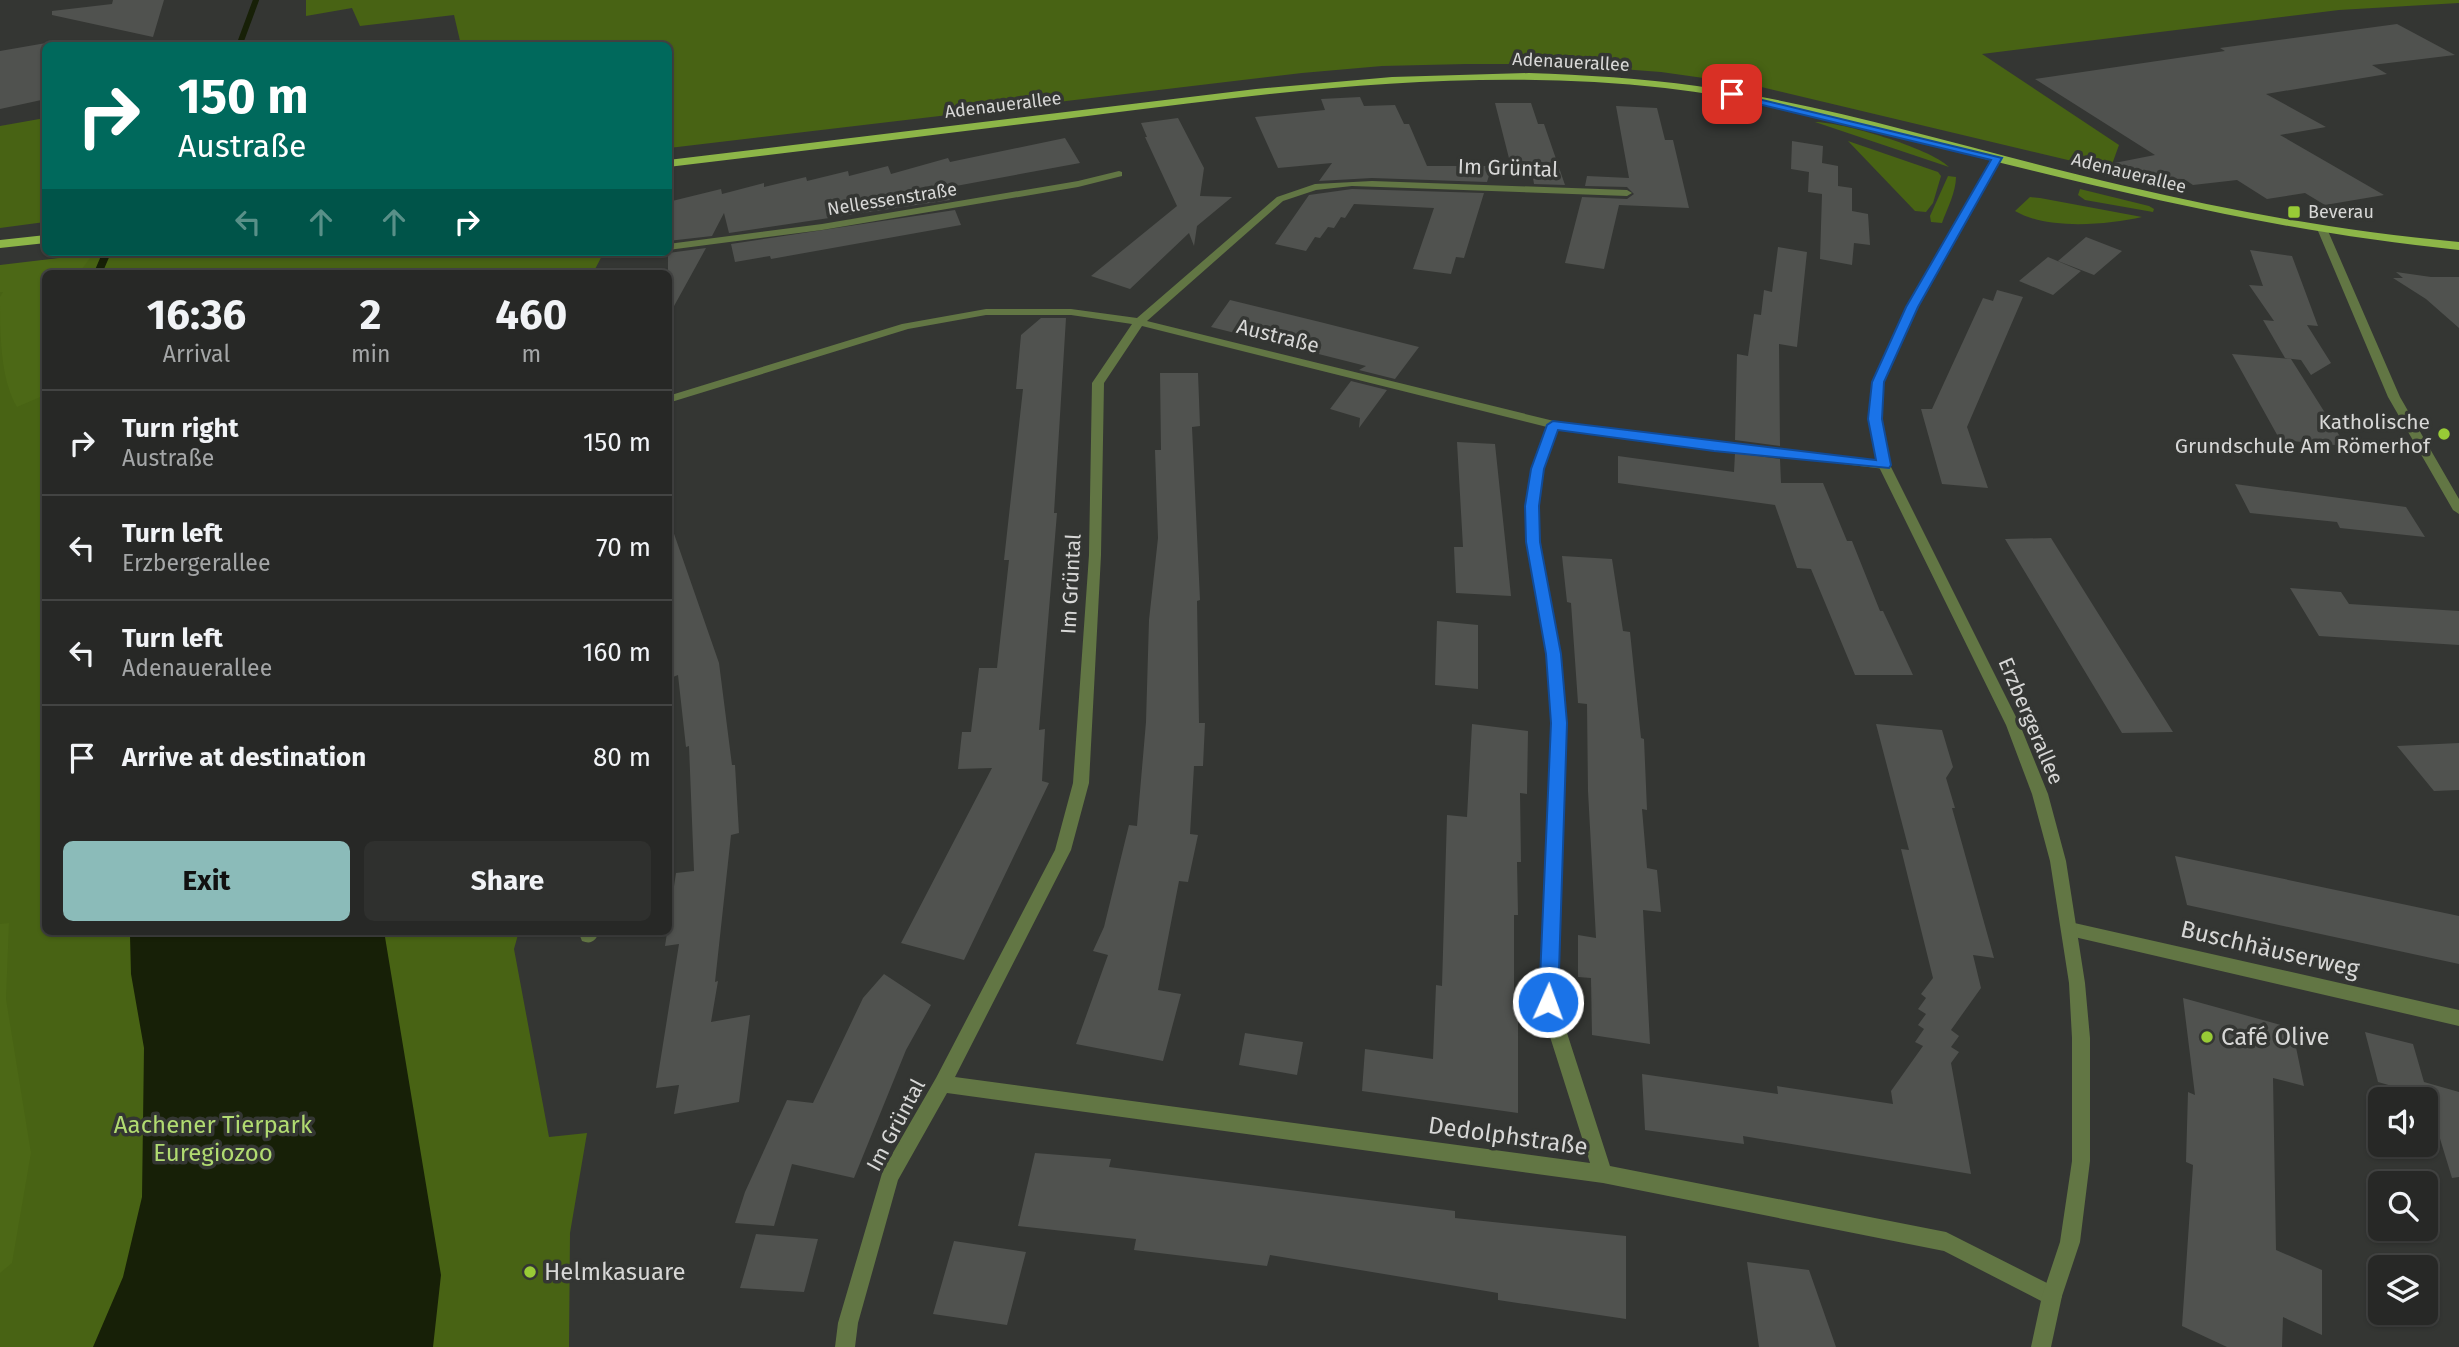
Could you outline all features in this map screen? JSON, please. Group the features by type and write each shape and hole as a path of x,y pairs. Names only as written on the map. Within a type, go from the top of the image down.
{"main road":[{"name":"Adenauerallee","path":"672,164 1326,84 1481,76 1568,78 1662,84 1715,92 1836,117 2221,213 2323,231 2459,246"},
{"path":"0,244 42,239"}],"street":[{"name":"Erzbergerallee","path":"1997,158 1912,307 1878,382 1875,419 1884,465 2013,725 2040,793 2058,861 2070,929 2081,1038 2081,1161 2070,1242 2052,1296 2041,1347"},
{"name":"Nellessenstraße","path":"672,246 822,227 1078,184 1119,174"},
{"name":"Im Grüntal","path":"845,1347 848,1323 890,1177 942,1084 1063,850 1081,783 1095,555 1098,383 1139,322 1280,199 1302,189 1335,184 1627,193"},
{"path":"2323,231 2394,397 2459,510"},
{"name":"Austraße","path":"672,399 906,326 986,312 1071,312 1139,322 1553,425 1714,447 1884,465"},
{"path":"1553,425 1538,469 1532,506 1533,542 1553,654 1559,723 1548,1002 1603,1174"},
{"name":"Buschhäuserweg","path":"2070,929 2459,1018"},
{"name":"Dedolphstraße","path":"942,1084 1603,1174 1946,1242 2052,1296"}],"green space":[{"path":"306,0 2459,0 2459,3 2339,10 1982,54 2119,145 2110,170 1753,85 1661,72 1555,64 1382,66 1302,73 672,148 672,42 460,42 454,15 360,26 352,8 306,16"},
{"path":"42,119 42,222 0,228 0,126"},
{"path":"1815,122 1845,126 1885,137 1924,152 1949,167"},
{"path":"1848,141 1938,172 1941,176 1933,203 1926,212 1915,211"},
{"path":"1948,176 1956,177 1951,200 1942,223 1931,222 1930,216"},
{"path":"2080,189 2154,209 2153,212 2085,200 2078,195"},
{"path":"2030,197 2142,217 2094,224 2043,221 2015,211"},
{"name":"Aachener Tierpark Euregiozoo","path":"78,256 602,256 595,270 42,270 42,935 518,935 514,949 549,1137 587,1133 570,1233 569,1347 0,1347 0,266"},
{"path":"92,256 81,270 42,270 42,396 17,407 7,383 2,355 0,297 3,292 0,292 0,265"},
{"path":"9,923 6,999 31,1153 12,1263 0,1273 0,924"}],"shaded area":[{"path":"385,935 441,1275 433,1347 93,1347 123,1277 142,1197 144,1048 131,974 130,936"}],"building":[{"path":"113,0 164,0 153,37 52,15 52,11 112,4"},
{"path":"2397,24 2455,55 2372,65 2387,74 2266,94 2326,127 2280,135 2384,195 2325,205 2305,193 2267,199 2237,180 2193,185 2184,179 2105,177 2104,165 2155,155 2035,79 2225,51 2220,48"},
{"path":"42,44 42,100 0,109 0,51"},
{"path":"1360,97 1364,106 1395,105 1404,124 1409,124 1427,166 1492,166 1487,182 1372,178 1319,181 1332,163 1278,168 1255,117 1325,110 1321,99"},
{"path":"1495,103 1531,103 1538,124 1544,124 1565,185 1534,184 1533,178 1514,178"},
{"path":"1616,106 1657,108 1665,140 1673,140 1689,208 1619,205 1604,269 1565,263 1582,197 1627,199 1634,194 1627,187 1585,186 1587,176 1629,178"},
{"path":"1178,118 1204,168 1200,196 1232,197 1197,226 1194,246 1189,233 1130,289 1091,276 1177,206 1141,123"},
{"path":"1065,138 1080,163 945,188 950,200 729,233 724,213 712,236 672,241 672,201 721,189 722,194 764,183 764,187 806,177 807,181 848,171 849,176 888,166 891,174 948,158 950,162"},
{"path":"1792,141 1823,146 1822,163 1838,166 1838,186 1852,188 1852,211 1868,214 1870,245 1854,243 1852,265 1820,259 1822,194 1808,192 1809,172 1791,169"},
{"path":"1352,189 1484,193 1464,258 1456,257 1451,274 1413,269 1434,208 1354,204 1334,228 1328,227 1320,238 1315,237 1306,251 1275,244 1309,195"},
{"path":"955,210 961,225 771,259 770,256 735,262 731,244"},
{"path":"2086,237 2122,251 2094,275 2058,261"},
{"path":"1778,247 1807,252 1797,347 1779,344 1780,446 1735,440 1737,354 1748,356 1754,314 1761,315 1764,290 1772,292"},
{"path":"706,248 672,310 672,270 668,270 668,256 672,256 672,252"},
{"path":"2250,250 2292,256 2318,326 2307,325 2331,363 2311,375 2301,360 2285,358 2263,320 2274,321 2249,285 2263,286"},
{"path":"2048,257 2081,271 2053,295 2019,281"},
{"path":"2396,272 2431,277 2459,277 2459,328 2426,299 2393,278 2403,278"},
{"path":"1997,290 2023,297 1967,427 1988,488 1942,484 1921,409 1932,409 1983,298 1993,301"},
{"path":"1230,300 1419,347 1395,379 1359,370 1366,366 1211,327"},
{"path":"1041,318 1066,318 1054,513 1057,513 1039,730 1045,729 1042,781 1049,783 964,960 901,943 992,768 958,769 962,732 971,732 979,668 997,668 1009,560 1004,560 1023,389 1016,389 1021,335"},
{"path":"2232,354 2291,359 2346,446 2280,440"},
{"path":"1160,373 1198,373 1200,426 1192,427 1200,600 1197,601 1199,723 1205,723 1203,766 1194,766 1190,834 1198,835 1188,882 1179,881 1158,990 1181,994 1163,1061 1076,1044 1108,955 1093,951 1104,927 1129,825 1137,826 1146,722 1149,620 1158,538 1155,450 1161,450"},
{"path":"1351,381 1387,390 1359,428 1360,418 1330,409"},
{"path":"1457,442 1495,444 1511,596 1456,593 1454,547 1463,547"},
{"path":"1735,453 1780,459 1781,483 1823,483 1847,541 1852,541 1880,611 1883,611 1913,675 1855,675 1811,569 1797,568 1775,505 1618,483 1618,456 1734,472"},
{"path":"2235,484 2406,507 2425,537 2340,528 2337,522 2250,513"},
{"path":"672,528 719,663 732,765 735,765 739,833 731,835 715,982 718,981 711,1022 750,1015 739,1102 674,1114 679,1085 656,1088 679,944 665,946 667,935 672,935 672,900 676,873 694,871 689,746 686,747 678,675 672,677"},
{"path":"2051,538 2173,732 2122,733 2005,539"},
{"path":"1562,556 1612,559 1623,631 1630,632 1641,738 1644,739 1647,810 1642,809 1647,868 1657,870 1661,912 1643,910 1650,1044 1592,1035 1591,978 1578,977 1578,935 1596,938 1588,791 1587,704 1578,703 1571,603 1567,602"},
{"path":"2290,588 2341,592 2349,604 2459,611 2459,645 2319,636"},
{"path":"1437,621 1478,625 1478,689 1435,685"},
{"path":"1472,724 1528,731 1527,794 1520,793 1521,862 1517,862 1518,915 1514,915 1514,995 1518,996 1518,1113 1362,1091 1365,1049 1433,1059 1436,985 1442,986 1447,815 1467,817"},
{"path":"1876,724 1942,730 1953,767 1946,778 1955,808 1952,808 1994,958 1973,955 1981,988 1951,1030 1959,1036 1951,1047 1959,1052 1951,1063 1971,1174 1743,1136 1744,1144 1645,1130 1642,1074 1778,1094 1777,1086 1893,1104 1891,1091 1923,1046 1915,1042 1924,1029 1918,1025 1926,1014 1918,1009 1926,998 1921,994 1933,978 1901,849 1909,850"},
{"path":"2459,743 2459,790 2434,791 2397,746"},
{"path":"2175,856 2459,916 2459,964 2187,905"},
{"path":"884,974 931,1005 906,1050 854,1178 792,1164 774,1226 735,1223 745,1192 787,1100 813,1103 863,998"},
{"path":"2183,998 2292,1028 2304,1086 2273,1078 2276,1250 2322,1270 2322,1335 2283,1317 2282,1347 2227,1347 2182,1326 2193,1165 2186,1162 2188,1092 2195,1095"},
{"path":"2365,1032 2413,1044 2424,1082 2459,1092 2459,1177 2452,1178 2438,1132 2438,1087 2396,1087 2378,1082"},
{"path":"1245,1033 1303,1042 1297,1075 1239,1065"},
{"path":"1035,1153 1111,1159 1109,1167 1455,1211 1455,1218 1626,1236 1626,1319 1498,1300 1498,1293 1270,1255 1267,1266 1134,1250 1136,1239 1018,1226"},
{"path":"756,1234 818,1239 804,1292 740,1288"},
{"path":"954,1241 1026,1252 1007,1325 933,1314"},
{"path":"1747,1262 1809,1270 1836,1347 1759,1347"}],"waterway":[{"path":"240,42 256,0"},
{"path":"99,270 105,256"}],"place":[{"name":"Beverau","path":"2294,212"},
{"name":"Katholische Grundschule Am Römerhof","path":"2444,434"},
{"name":"Café Olive","path":"2207,1037"},
{"name":"Helmkasuare","path":"530,1272"}],"route":[{"path":"1548,1002 1559,723 1553,654 1533,542 1532,506 1538,469 1553,425 1714,447 1884,465 1875,419 1878,382 1912,307 1997,158 1732,94"}]}
